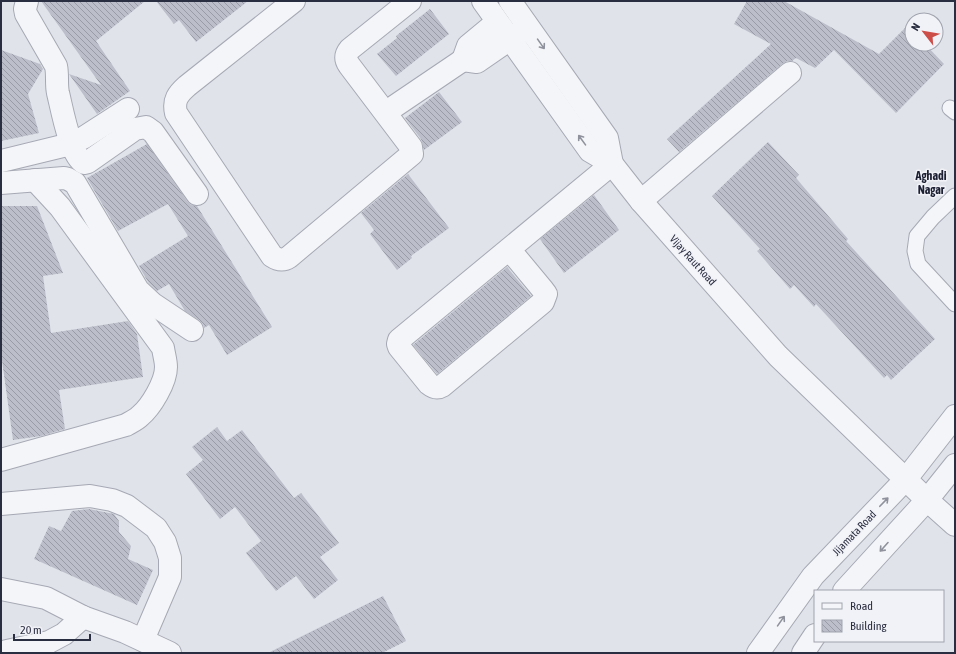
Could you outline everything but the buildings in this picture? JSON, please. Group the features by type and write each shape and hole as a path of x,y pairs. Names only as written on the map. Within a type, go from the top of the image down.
{"street":[{"path":"27,1 25,9 26,14 56,66 56,85 58,93 71,144 80,161 86,163 135,129 141,127 149,128 197,194"},
{"path":"294,1 187,86 179,93 174,104 176,113 272,256 280,260 286,260 412,154 411,147 346,61 347,53 350,49 410,1"},
{"path":"427,1 360,55 396,107 463,60 468,46 497,22"},
{"name":"Vijay Raut Road","path":"483,1 590,151 612,164 640,201 778,356 927,500 955,525"},
{"path":"509,249 546,294 543,302 442,386 439,388 432,387 399,347 399,340 509,249 612,164 607,138 510,1"},
{"path":"463,60 477,62 528,27"},
{"path":"640,201 790,73"},
{"path":"1,161 71,144 128,109"},
{"path":"1,183 64,178 75,183 138,290 153,304 192,330"},
{"path":"1,460 126,425 140,417 150,406 163,381 166,369 166,359 163,348 60,207 35,180"},
{"name":"Jijamata Road","path":"758,653 813,576 906,479 955,416"},
{"path":"845,590 927,500 955,465"},
{"path":"1,504 90,496 112,500 127,506 156,528 165,542 170,558 170,577 143,640"},
{"path":"1,589 46,598 83,617 125,632 170,653"},
{"path":"2,653 49,642 64,634 83,617"},
{"path":"803,653 814,636"}],"lane":[{"path":"955,196 932,217 917,236 915,251 918,264 955,304"}],"district":[{"name":"Aghadi Nagar","path":"931,183"}]}
